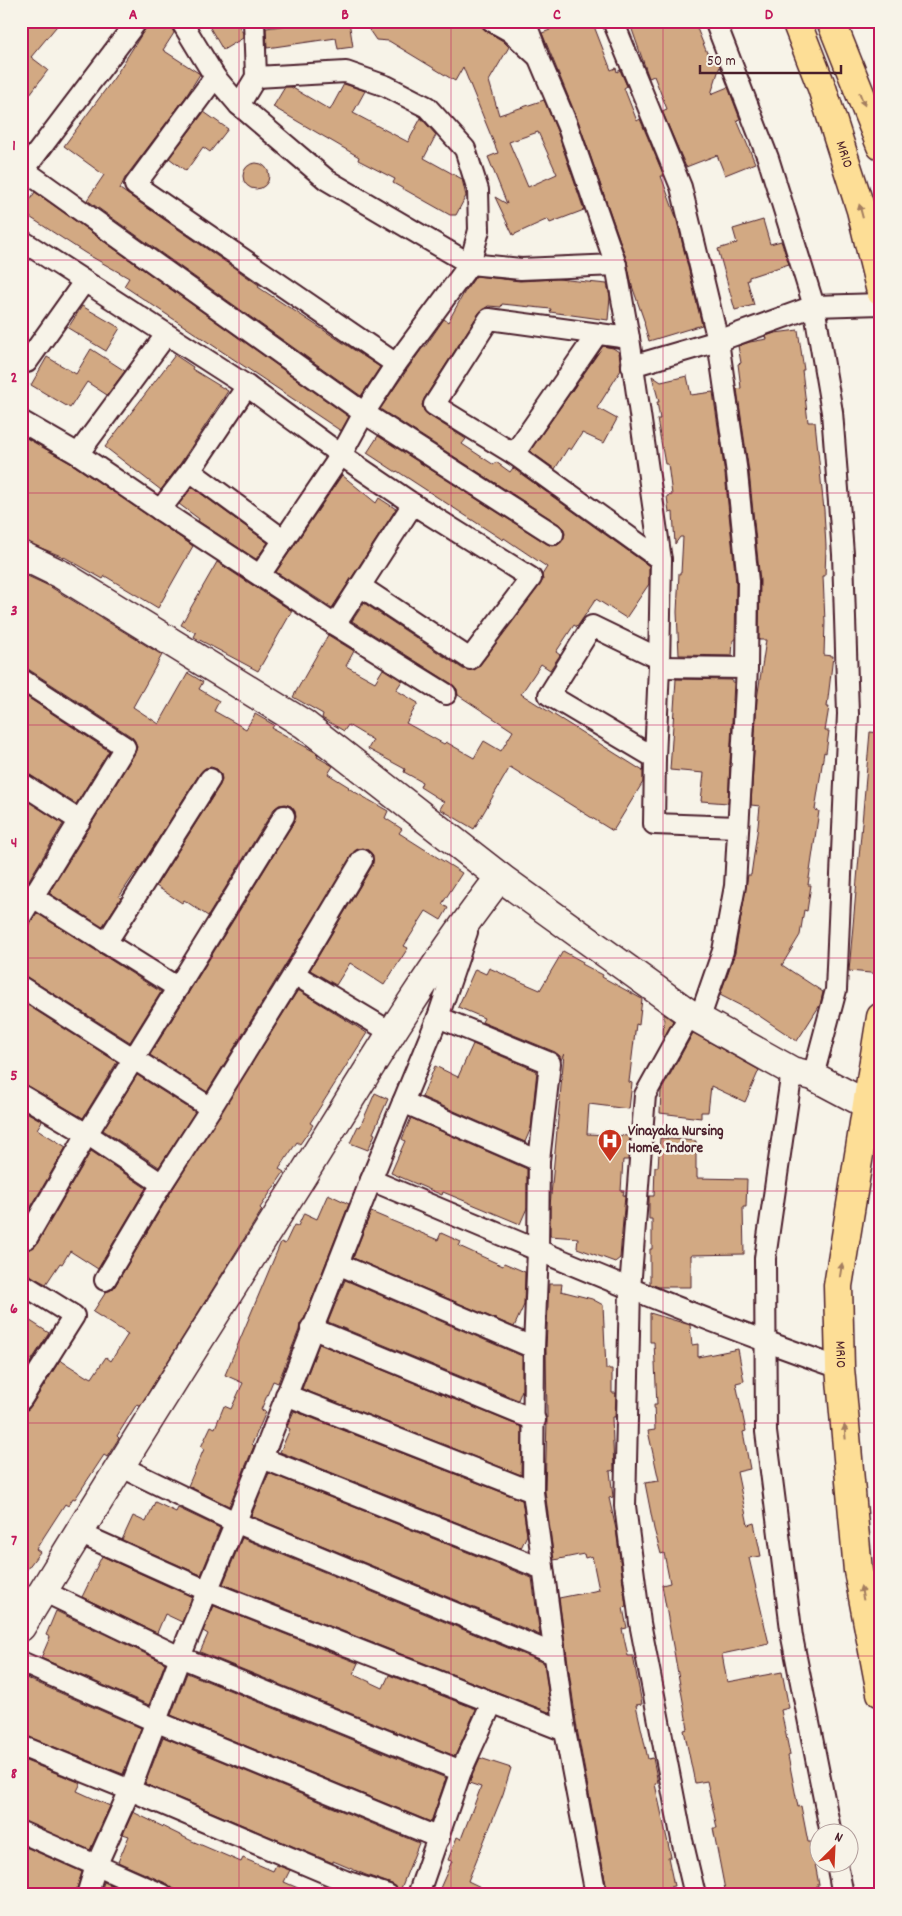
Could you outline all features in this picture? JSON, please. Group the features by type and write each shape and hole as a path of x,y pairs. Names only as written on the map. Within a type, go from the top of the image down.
{"main road":[{"name":"MR10","path":"796,21 822,88 861,210 879,276"},
{"path":"832,21 881,146"},
{"name":"MR10","path":"881,1017 874,1108 838,1286 840,1368 858,1571 881,1693"}],"street":[{"path":"137,21 23,172 364,413 553,534"},
{"path":"181,21 215,77 239,105 327,180 470,264 521,269 616,265"},
{"path":"239,105 256,77 254,21"},
{"path":"492,21 510,32 538,56"},
{"path":"526,21 538,56 568,127 616,265 629,338 660,560 654,824 738,827"},
{"path":"613,21 681,187 718,341 737,473 748,582 747,668 735,886 723,951 695,1017 645,1095 630,1289 625,1506 640,1623 682,1840 695,1895"},
{"path":"715,21 768,158 814,306 832,412 843,554 848,714 836,990 803,1074 765,1258 766,1432 792,1636 829,1824"},
{"path":"256,77 346,72 386,86 427,107 466,149 478,190 479,230 470,264 396,364 364,413 341,455 260,575"},
{"path":"215,77 135,185 396,364"},
{"path":"21,240 247,386 341,455 413,504 531,578 470,658 360,586"},
{"path":"23,364 84,282"},
{"path":"632,366 718,341 814,306 881,304"},
{"path":"629,338 489,319 434,405 514,454 660,560"},
{"path":"514,454 597,334"},
{"path":"78,454 166,335"},
{"path":"160,510 190,471 247,386"},
{"path":"21,421 78,454 335,625 446,694"},
{"path":"190,471 284,540"},
{"path":"335,625 413,504"},
{"path":"21,555 62,575 304,724 500,876 695,1017 803,1074 874,1108"},
{"path":"655,758 549,695 592,626 658,663 747,668"},
{"path":"21,679 125,747 21,916"},
{"path":"106,942 210,779"},
{"path":"21,783 80,821"},
{"path":"27,1238 87,1134 284,816"},
{"path":"105,1280 362,860"},
{"path":"21,1627 392,1033 475,909 500,876"},
{"path":"33,897 178,988"},
{"path":"87,1895 96,1866 130,1790 180,1657 262,1458 311,1328 438,1017 475,909"},
{"path":"294,974 392,1033"},
{"path":"21,987 211,1108"},
{"path":"438,1017 550,1062 539,1161 534,1348 533,1492 565,1731 596,1895"},
{"path":"21,1095 87,1134 162,1184"},
{"path":"403,1102 539,1161"},
{"path":"371,1180 630,1289 766,1343 840,1368"},
{"path":"338,1264 534,1348"},
{"path":"21,1283 74,1316 21,1400"},
{"path":"311,1328 535,1420"},
{"path":"286,1395 533,1492"},
{"path":"262,1458 543,1569"},
{"path":"120,1466 235,1522 554,1654"},
{"path":"78,1533 208,1591 565,1731"},
{"path":"43,1592 180,1657 461,1771"},
{"path":"21,1662 155,1721 439,1838"},
{"path":"418,1895 461,1771 492,1703"},
{"path":"21,1746 130,1790 342,1888 388,1895"},
{"path":"21,1832 163,1895"},
{"path":"839,1874 843,1895"}],"building":[{"path":"21,21 61,21 31,57 48,70 21,106"},
{"path":"150,21 169,22 174,33 163,50 200,74 185,98 125,178 120,189 259,285 258,287 380,367 361,396 87,200 104,175 64,146 114,78"},
{"path":"206,21 236,21 243,33 243,38 223,50"},
{"path":"320,21 349,21 353,47 338,49 336,38 267,48 266,28"},
{"path":"363,21 479,21 486,31 509,47 489,81 499,115 544,100 557,131 584,210 550,223 548,219 513,235 495,197 507,204 488,157 498,153 463,67 455,81 389,41 376,40","holes":["538,132 557,174 528,187 509,142"]},
{"path":"547,21 592,21 611,70 616,68 617,72 620,70 627,86 624,88 637,121 640,119 664,176 661,176 676,217 702,325 649,341 632,286 627,261 579,123 542,33 550,30"},
{"path":"629,21 694,21 707,53 716,57 720,66 711,94 728,87 740,119 737,120 755,163 725,175 717,155 686,167 662,111 667,109 654,76 649,78"},
{"path":"344,84 365,91 353,113 408,142 421,118 436,135 424,158 462,179 466,196 456,215 450,215 393,183 395,179 358,160 359,157 273,107 285,87 291,87 330,110"},
{"path":"204,112 228,129 210,152 203,147 186,171 169,158"},
{"path":"256,163 265,167 269,176 265,185 256,189 247,185 243,176 247,167"},
{"path":"35,192 349,417 341,431 124,286 129,278 85,253 22,212"},
{"path":"763,220 770,244 781,241 789,264 749,277 749,280 747,280 754,305 735,310 718,249 737,243 733,229"},
{"path":"476,276 520,281 558,279 607,284 610,297 608,320 550,312 551,309 502,304 501,307 488,306 479,313 422,405 428,415 466,439 462,444 494,465 496,462 510,472 513,468 649,566 649,584 626,618 596,599 577,627 574,625 556,652 560,655 550,670 541,664 521,694 643,771 643,782 613,831 510,767 474,829 440,809 444,802 420,787 422,782 404,772 405,769 368,749 373,740 348,725 344,731 322,718 323,714 293,697 328,635 354,651 346,666 375,682 383,669 402,681 396,690 418,703 406,723 444,744 446,742 474,758 484,741 501,751 513,731 458,695 457,689 452,684 352,621 364,603 463,669 474,670 540,585 543,580 542,575 547,567 367,453 378,436 547,544 552,546 558,545 563,540 564,529 559,524 380,409 444,319 448,322"},
{"path":"82,306 120,328 106,351 68,328"},
{"path":"798,330 804,370 802,370 808,422 815,422 824,510 826,547 825,576 823,576 824,655 833,656 825,731 829,731 815,810 819,811 808,885 811,885 807,911 804,910 800,935 782,965 823,992 820,1005 797,1041 755,1013 720,995 735,953 748,875 751,875 758,826 760,806 751,805 757,699 766,640 759,640 760,581 749,472 737,389 741,388 738,364 741,363 738,346 767,339 766,336 775,333"},
{"path":"603,346 613,348 619,352 621,370 597,408 617,419 604,443 582,433 571,450 568,448 555,469 530,451"},
{"path":"91,349 125,371 107,395 87,382 70,408 31,385 47,357 76,374"},
{"path":"175,355 193,367 192,369 228,391 161,490 105,447"},
{"path":"652,376 661,382 687,376 691,395 713,392 725,474 736,583 735,640 733,640 732,656 679,655 677,612 683,537 680,537 675,544 673,512 669,513 667,496 672,495 668,464 665,464 657,419 660,419 657,402 659,402"},
{"path":"21,435 72,464 193,546 158,608 105,576 103,579 66,558 21,540"},
{"path":"342,475 376,503 379,498 396,509 332,608 276,572"},
{"path":"192,487 268,543 256,559 198,521 199,519 179,504"},
{"path":"217,562 292,611 258,671 194,637 196,633 181,625"},
{"path":"21,573 49,586 162,655 133,707 159,724 188,673 203,682 199,689 219,701 214,711 246,729 255,714 274,725 272,728 315,752 318,755 317,757 333,766 328,774 388,811 385,818 402,829 399,833 462,873 442,904 448,908 441,920 426,911 404,946 408,948 384,985 350,963 336,985 310,970 372,866 373,855 368,850 363,848 356,850 207,1092 150,1055 294,822 296,817 295,811 291,806 285,804 279,805 274,809 208,916 184,900 182,903 156,886 220,785 221,774 217,769 211,767 205,768 200,773 136,874 119,897 121,898 102,927 49,893 137,747 132,737 28,669 21,667"},
{"path":"676,679 732,680 734,682 728,803 701,801 704,773 670,770"},
{"path":"21,693 109,751 76,804 21,771"},
{"path":"870,732 881,733 881,974 849,971"},
{"path":"21,797 63,824 21,893"},
{"path":"37,913 161,992 130,1042 21,975 21,928 27,926"},
{"path":"563,951 603,975 602,977 642,999 639,1025 636,1024 629,1082 632,1083 629,1109 589,1104 587,1134 630,1136 628,1160 623,1160 621,1191 624,1191 623,1195 625,1195 620,1258 615,1262 577,1248 578,1238 550,1236 550,1206 564,1054 561,1060 560,1056 555,1052 482,1022 484,1018 458,1007 475,969 486,974 489,968 540,990"},
{"path":"298,990 367,1033 310,1123 313,1125 300,1144 297,1142 279,1169 284,1172 260,1208 262,1210 140,1406 137,1404 117,1436 119,1438 107,1457 104,1455 75,1499 73,1498 68,1506 65,1504 36,1549 40,1552 21,1577 21,1477 27,1468 21,1465 21,1412 31,1406 60,1360 87,1377 92,1378 106,1357 111,1361 128,1334 93,1312 106,1292 115,1286 172,1190"},
{"path":"21,1001 117,1062 83,1118 21,1083"},
{"path":"664,1014 673,1021 663,1039"},
{"path":"693,1033 759,1070 745,1102 711,1086 708,1112 701,1112 701,1118 660,1113 661,1091"},
{"path":"473,1044 537,1071 531,1128 525,1142 422,1097 435,1066 458,1077"},
{"path":"137,1075 195,1112 159,1167 103,1130"},
{"path":"375,1093 388,1099 373,1133 375,1134 368,1150 350,1143 358,1126 360,1127"},
{"path":"21,1109 42,1121 37,1129 66,1147 21,1224"},
{"path":"411,1118 527,1169 527,1208 520,1224 443,1192 442,1195 391,1173 405,1141 402,1139"},
{"path":"660,1138 696,1141 697,1178 747,1179 746,1207 743,1207 744,1254 691,1255 691,1287 659,1287 650,1284 652,1219 649,1219 649,1196 654,1196 655,1167 658,1167"},
{"path":"91,1151 146,1188 98,1269 70,1251 46,1284 21,1271 21,1248 27,1250 37,1244"},
{"path":"328,1194 349,1204 278,1383 273,1381 261,1410 266,1412 229,1506 188,1486 204,1449 201,1447 211,1426 215,1428 224,1406 231,1409 243,1383 225,1375 281,1242 285,1244 294,1225 298,1226 304,1213 317,1219"},
{"path":"371,1212 438,1240 441,1233 461,1242 459,1246 503,1266 504,1263 525,1272 524,1305 514,1327 353,1258"},
{"path":"345,1280 522,1356 522,1390 518,1400 328,1322"},
{"path":"549,1284 562,1284 561,1291 592,1299 603,1305 606,1369 612,1369 612,1393 616,1393 615,1417 612,1417 614,1470 610,1471 613,1497 609,1498 616,1529 626,1607 623,1608 627,1628 622,1629 628,1656 633,1656 642,1704 636,1705 648,1759 653,1758 658,1783 655,1784 671,1857 668,1857 674,1886 628,1895 608,1895 577,1729 559,1598 599,1590 592,1556 585,1558 584,1554 554,1560 545,1491 546,1348"},
{"path":"650,1313 690,1325 692,1345 698,1344 698,1357 738,1349 744,1381 736,1383 746,1431 743,1432 750,1469 737,1472 748,1525 754,1523 761,1556 749,1558 769,1644 722,1654 727,1682 782,1672 789,1708 781,1710 790,1755 788,1756 798,1807 801,1806 808,1842 810,1842 810,1874 817,1874 819,1895 726,1895 713,1828 717,1828 707,1781 695,1783 684,1730 688,1729 662,1585 670,1583 664,1553 661,1554 654,1529 645,1483 659,1481 648,1431 655,1430 654,1405 657,1405 654,1342 650,1342"},
{"path":"21,1315 49,1333 21,1377"},
{"path":"319,1344 522,1427 521,1475 302,1389"},
{"path":"294,1411 522,1500 527,1535 521,1548 280,1452 290,1429 287,1427"},
{"path":"269,1473 532,1578 540,1635 251,1516"},
{"path":"155,1502 176,1512 178,1508 220,1528 201,1575 122,1540 133,1516 146,1522"},
{"path":"242,1538 544,1663 551,1713 223,1584"},
{"path":"102,1556 192,1597 182,1622 165,1614 157,1633 82,1597"},
{"path":"214,1606 358,1663 353,1674 383,1688 389,1675 476,1709 455,1756 200,1652 208,1634 203,1631"},
{"path":"56,1611 165,1663 149,1705 41,1658 50,1637 46,1635"},
{"path":"187,1673 446,1778 431,1822 171,1715"},
{"path":"26,1678 141,1728 123,1774 21,1734 21,1688"},
{"path":"163,1737 419,1843 400,1891 392,1884 333,1861 333,1863 145,1784"},
{"path":"480,1758 511,1768 503,1794 468,1881 497,1895 437,1895 452,1861 448,1860 457,1837 461,1839 481,1787 469,1783"},
{"path":"21,1759 81,1783 77,1791 110,1806 90,1850 21,1820"},
{"path":"133,1812 192,1841 241,1862 243,1858 273,1871 276,1865 290,1870 284,1882 314,1895 188,1895 172,1888 168,1884 118,1862 129,1836 123,1834"},
{"path":"21,1845 82,1872 75,1895 21,1895"},
{"path":"104,1882 133,1895 100,1895"}],"place":[{"name":"Vinayaka Nursing Home, Indore","path":"610,1162"}]}
